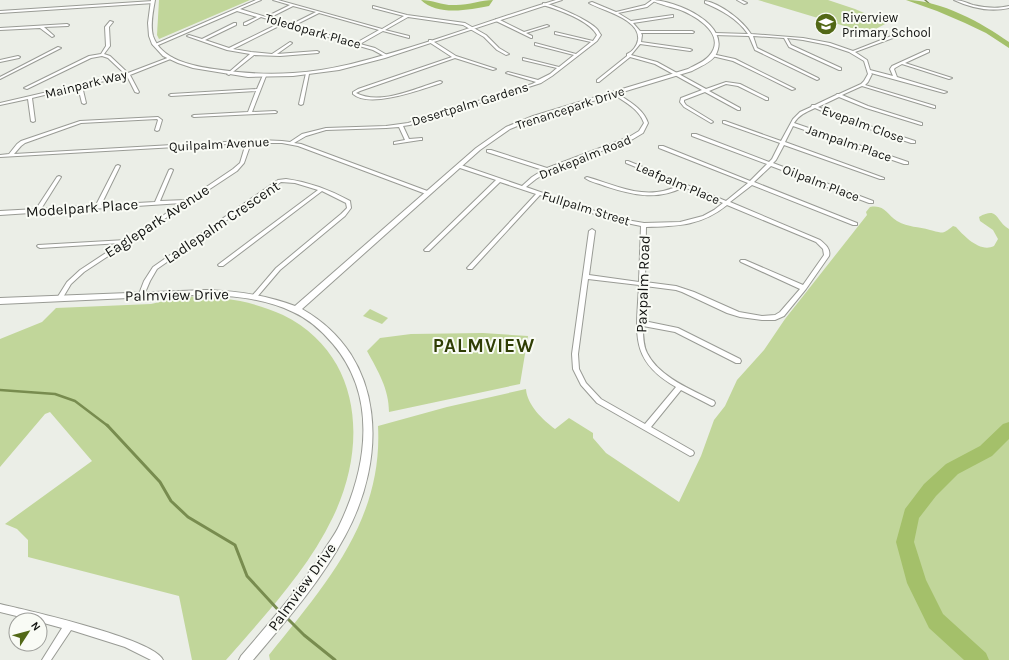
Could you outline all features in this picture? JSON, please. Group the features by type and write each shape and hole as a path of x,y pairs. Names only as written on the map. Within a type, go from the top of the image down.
{"street":[{"path":"155,45 259,0"},
{"path":"275,0 408,37"},
{"path":"0,12 153,1 150,32 155,45 171,58 200,69 229,74 264,76 308,74 344,68 560,0"},
{"path":"616,13 646,6 654,0 676,6 694,14 706,23 715,34 717,40 713,55 734,60 793,89"},
{"path":"739,0 745,3"},
{"path":"956,0 986,9 998,10 1009,7"},
{"path":"706,2 730,14 741,22 750,35 756,49 817,79"},
{"path":"591,3 616,13 632,22 640,32 639,43 628,55 598,81"},
{"path":"544,4 594,27 598,31 599,35 593,42 556,33"},
{"path":"266,18 293,5"},
{"path":"374,7 407,16 460,23 485,36 507,54"},
{"name":"Toledopark Place","path":"238,10 374,49 386,56"},
{"path":"293,25 319,12"},
{"path":"245,24 261,16"},
{"path":"357,44 407,16"},
{"path":"632,22 672,16"},
{"path":"497,20 531,37"},
{"path":"102,54 108,46 107,27 112,22"},
{"path":"230,49 283,23"},
{"path":"202,40 236,24"},
{"path":"0,29 67,25"},
{"path":"40,26 52,36"},
{"path":"524,33 547,26"},
{"path":"640,32 692,32"},
{"path":"715,34 786,37 822,41 852,52 865,62 870,71 868,79 862,84"},
{"path":"852,52 900,34"},
{"path":"189,36 230,49 253,54 273,55 317,52"},
{"path":"786,37 790,46 840,69"},
{"path":"430,41 455,57 494,70"},
{"path":"273,55 290,42"},
{"name":"Desertpalm Gardens","path":"291,143 304,135 326,129 401,126 540,82 593,42"},
{"path":"639,43 690,50"},
{"path":"536,44 577,55"},
{"path":"0,78 59,48"},
{"path":"896,79 892,69 895,65 928,51"},
{"path":"26,88 90,57 102,54 109,57 127,75 137,92"},
{"path":"229,74 253,54"},
{"path":"628,55 656,63 739,110"},
{"name":"Trenancepark Drive","path":"296,310 492,138 516,125 540,115 675,74 703,63 713,55"},
{"path":"0,61 18,57"},
{"path":"440,82 386,97 362,97 354,93 455,57"},
{"name":"Mainpark Way","path":"0,104 127,75 171,58"},
{"name":"Desertpalm Gardens","path":"524,59 560,68"},
{"path":"901,63 950,78"},
{"path":"870,71 945,92"},
{"name":"Desertpalm Gardens","path":"508,73 540,82"},
{"path":"301,104 308,74"},
{"path":"250,113 264,76"},
{"path":"711,122 682,102 682,99 723,84 731,83 739,85 767,99"},
{"path":"862,84 934,107"},
{"name":"Fullpalm Street","path":"459,166 606,216 644,225 671,225 691,222 705,217 727,203 771,164 792,124 801,113 862,84"},
{"path":"80,86 84,103"},
{"path":"171,94 258,90"},
{"name":"Drakepalm Road","path":"523,188 534,178 547,170 631,138 641,132 646,123 643,116 637,109 614,93"},
{"path":"838,95 867,107 921,124"},
{"path":"30,97 33,121"},
{"name":"Evepalm Close","path":"813,106 841,118 914,142"},
{"path":"194,116 274,112"},
{"path":"11,156 19,144 23,142 80,122 158,118 160,120 157,130"},
{"path":"724,122 882,178"},
{"name":"Jampalm Place","path":"792,124 906,163"},
{"name":"Desertpalm Gardens","path":"401,126 408,141"},
{"name":"Oilpalm Place","path":"694,135 871,202"},
{"name":"Desertpalm Gardens","path":"396,143 420,139"},
{"name":"Quilpalm Avenue","path":"0,156 268,141 291,143 428,193"},
{"name":"Eaglepark Avenue","path":"60,298 74,277 92,263 239,166 249,142"},
{"path":"661,147 855,224"},
{"path":"489,151 547,170"},
{"name":"Leafpalm Place","path":"628,162 825,246 828,251 827,254 804,288"},
{"path":"98,207 118,166"},
{"path":"157,203 171,170"},
{"path":"38,210 59,177"},
{"path":"587,178 633,193 645,194 666,193 684,185"},
{"name":"Ladlepalm Crescent","path":"142,294 147,281 155,268 280,181 292,180 321,190 348,202 349,208 347,211 278,268 255,296"},
{"path":"427,250 499,180"},
{"path":"221,265 321,190"},
{"path":"470,268 539,194"},
{"name":"Modelpark Place","path":"0,213 188,201"},
{"name":"Paxpalm Road","path":"644,225 640,337 645,355 656,368 680,386 712,403"},
{"path":"592,231 587,277 575,354 576,369 584,385 599,401 690,454"},
{"path":"40,246 127,241"},
{"path":"587,277 687,291 736,314 778,318 804,288 743,261"},
{"name":"Palmview Drive","path":"0,301 215,292 255,296 296,310 322,328 346,352 360,380 366,401 368,422 368,447 363,472 352,508 344,528 321,566 275,625 245,660"},
{"path":"641,323 676,330 738,361"},
{"path":"646,428 680,386"},
{"path":"0,608 69,625 134,645 159,660"},
{"path":"46,660 69,625"}],"green space":[{"path":"159,0 250,0 159,39 157,35"},
{"path":"758,0 828,0 855,9 887,23 868,33"},
{"path":"870,207 879,207 897,221 910,226 938,232 947,231 953,226 956,227 963,235 973,242 989,248 994,246 998,239 993,230 980,221 979,217 990,213 994,214 1009,229 1009,660 270,660 269,655 329,577 346,550 360,522 371,492 377,460 378,426 447,407 526,389 529,401 536,412 555,429 569,418 593,433 593,438 606,453 679,502 701,456 714,420 725,406 737,380 764,350 785,319 867,215 866,212"},
{"path":"182,297 221,298 246,302 283,315 309,332 329,353 343,377 351,404 353,432 351,461 344,489 333,517 323,537 298,574 226,660 192,660 179,596 28,557 28,540 17,529 5,524 92,461 50,412 45,414 0,467 0,339 42,322 56,308 151,304"},
{"path":"370,309 388,318 382,324 363,316"},
{"path":"483,333 528,336 520,384 389,412 389,404 385,388 367,351 380,338 411,334"}],"waterway":[{"path":"425,0 439,6 455,8 486,4 489,0"},
{"path":"910,0 940,9 968,21 989,32 1009,46"},
{"path":"925,0 932,6"},
{"path":"0,390 55,394 75,401 108,426"},
{"path":"108,426 160,482 171,501 188,517 235,545 247,576 281,613"},
{"path":"979,660 936,621 917,583 905,542 911,515 930,490 952,469 986,451 1009,429"},
{"path":"286,617 304,635 335,660"}],"place":[{"name":"Riverview Primary School","path":"826,24"}],"district":[{"name":"PALMVIEW","path":"484,346"}]}
